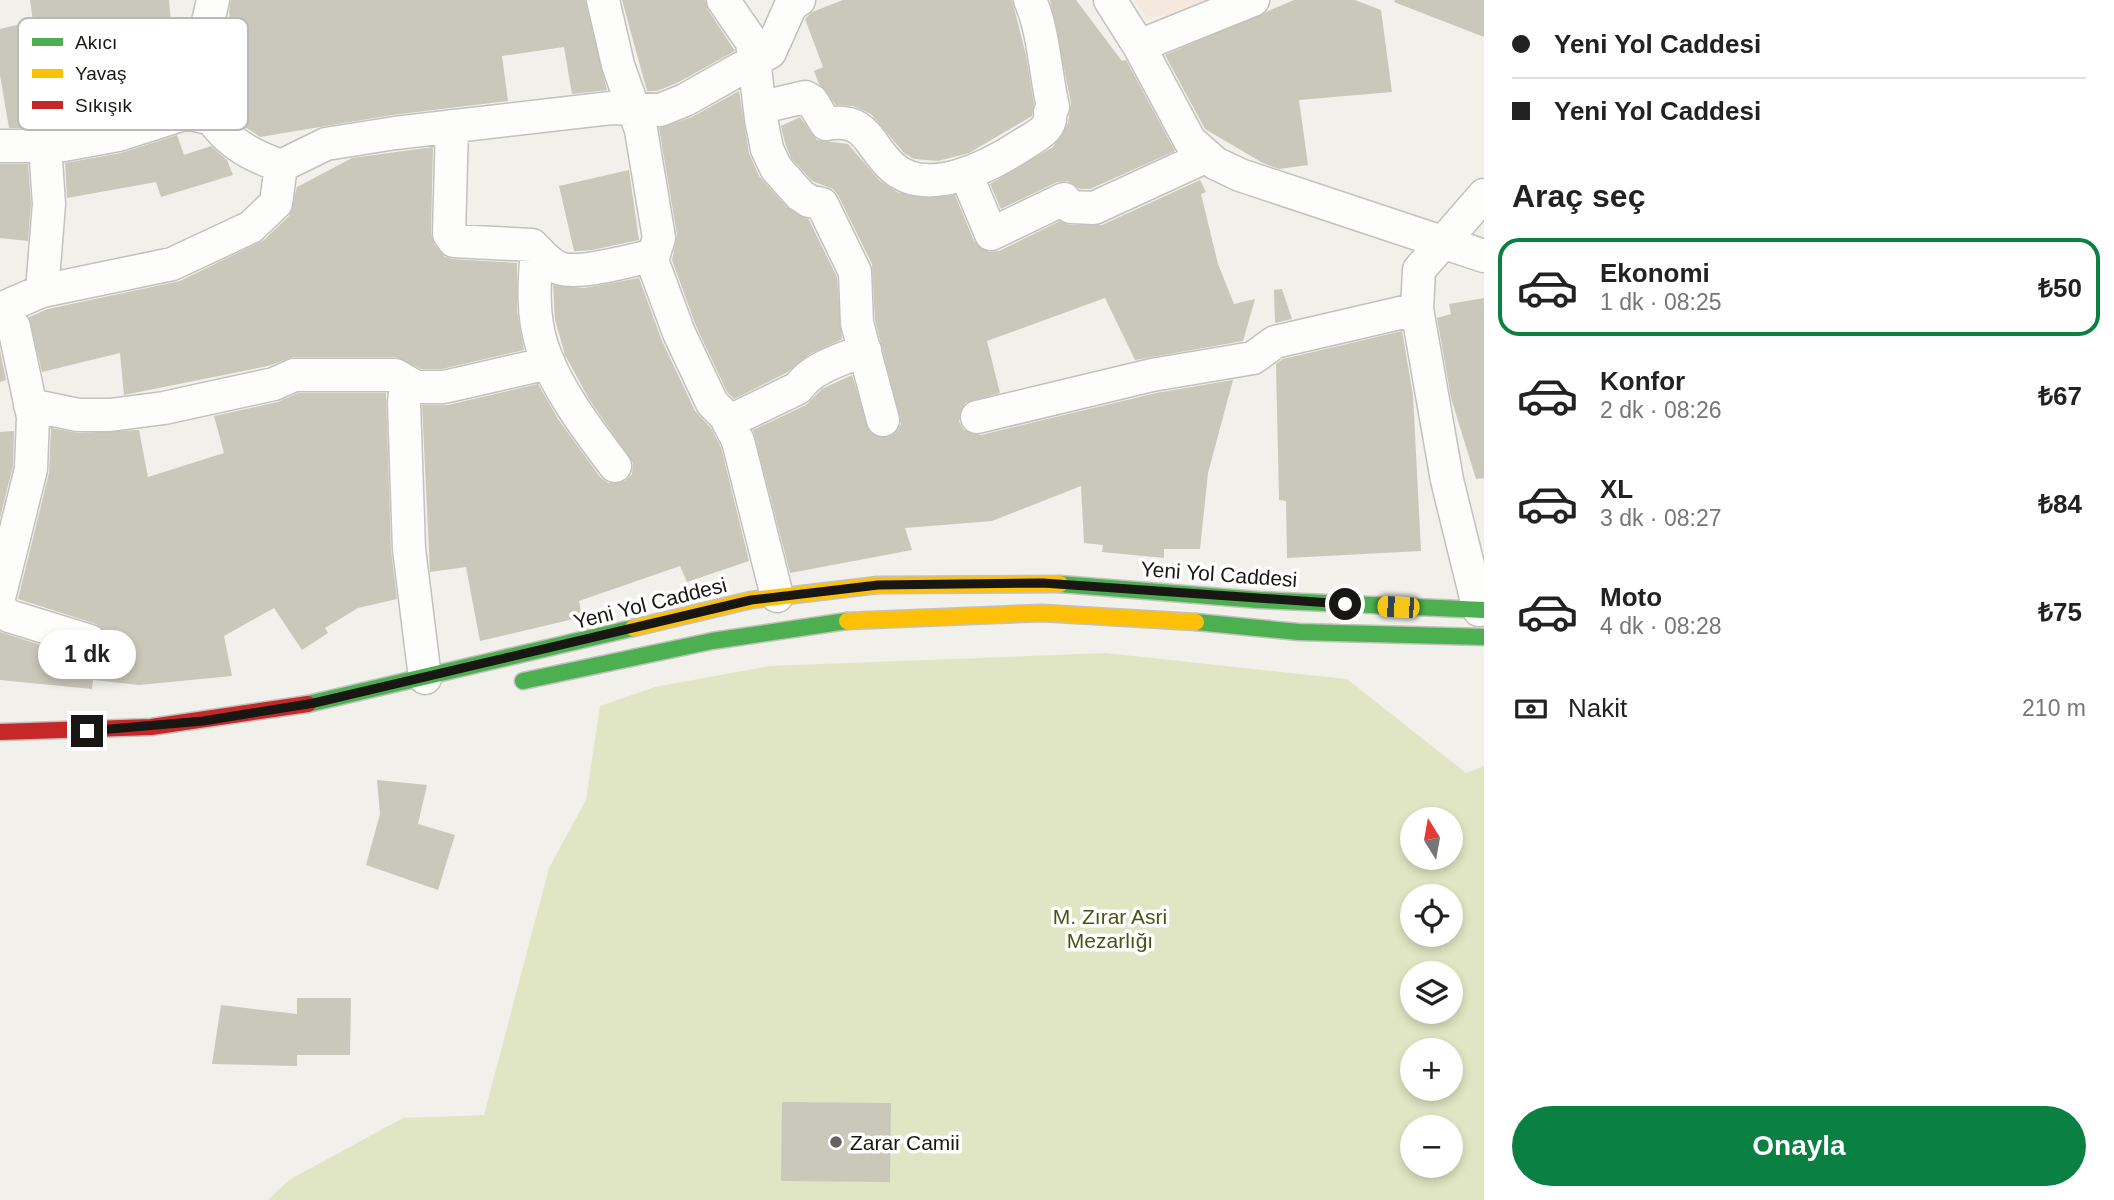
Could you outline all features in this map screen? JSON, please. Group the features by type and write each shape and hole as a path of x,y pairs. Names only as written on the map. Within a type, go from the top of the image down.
{"main road":[{"name":"Yeni Yol Caddesi","path":"0,732 105,730 203,721 314,703 777,596 878,585 1043,583 1483,620"},
{"path":"511,684 676,648 831,622 901,617 1048,614 1124,616 1297,631 1483,620"}],"street":[{"path":"210,18 214,0"},
{"path":"603,0 618,65 641,130 659,238 652,260 679,333 712,403 728,422 737,441 777,596"},
{"path":"723,0 752,42 767,149 776,168 800,195 809,201 822,204 843,242 855,272 854,303 883,420"},
{"path":"219,130 250,155 281,166 326,144 452,126 633,107 660,110 770,52 791,5 799,0"},
{"path":"759,101 775,104 806,97 812,101 826,124 851,123 862,130 893,169 915,178 937,180 966,174 998,161 1047,128 1051,119 1050,111 1053,107 1042,62 1041,38 1030,0"},
{"path":"1110,0 1139,46 1191,141 1207,156 1240,175 1484,256"},
{"path":"1139,46 1252,0"},
{"path":"452,126 449,225 454,241 532,245 562,269 596,267 654,255"},
{"path":"0,146 45,146 118,135 134,130"},
{"path":"42,291 49,204 45,146"},
{"path":"966,174 991,234 1064,199 1071,207 1094,208 1207,156"},
{"path":"0,594 32,469 33,417 14,327 1,309 42,291 172,264 251,227 276,203 281,166"},
{"path":"1483,620 1447,480 1417,309 1419,270 1484,195"},
{"path":"537,250 535,310 541,345 587,430 615,466"},
{"path":"976,417 1152,375 1253,358 1275,342 1417,309"},
{"path":"728,422 798,388 806,378 828,365 865,350"},
{"path":"30,405 78,415 110,415 164,408 274,384 294,375 394,375 416,387 444,387 549,363"},
{"path":"406,383 404,403 409,549 425,678"},
{"path":"0,608 9,616 90,641"}],"shaded area":[{"path":"1133,0 1230,0 1194,14 1147,17"}],"green space":[{"name":"M. Zırar Asri Mezarlığı","path":"1105,653 1347,679 1466,773 1484,766 1484,1200 268,1200 289,1180 403,1118 484,1115 549,868 586,800 600,706 655,687 770,666"}],"building":[{"path":"30,0 169,0 171,18 33,18"},
{"path":"231,0 585,0 607,90 572,94 564,47 502,56 508,101 392,115 260,137 248,129 248,18 230,18"},
{"path":"622,0 705,0 708,10 735,51 677,83 657,91 647,91"},
{"path":"843,0 1012,0 1026,55 1034,104 1032,116 969,153 938,161 914,159 904,153 871,114 853,106 836,105 819,84 814,71 823,67 805,19 812,12"},
{"path":"1050,0 1076,0 1122,61 1126,60 1175,151 1090,189 1080,189 1068,181 1057,182 1001,209 990,184 1053,147 1068,123 1071,103"},
{"path":"1294,0 1355,0 1381,10 1392,92 1299,100 1308,165 1279,169 1263,163 1205,129 1165,55"},
{"path":"1484,0 1484,37 1394,2"},
{"path":"18,25 18,128 9,128 0,75 0,29"},
{"path":"739,91 749,153 759,176 787,207 809,220 837,277 842,339 810,354 786,373 734,399 727,392 696,326 672,260 677,235 659,128 692,117"},
{"path":"800,117 817,140 848,144 879,180 897,192 923,198 955,195 974,241 989,252 999,251 1060,221 1070,225 1102,225 1200,180 1206,192 1201,194 1218,264 1234,304 1255,299 1243,341 1135,360 1105,298 987,341 1000,393 965,403 959,421 964,430 981,435 1156,393 1233,380 1208,473 1200,549 1164,549 1164,558 1102,552 1103,545 1084,543 1081,486 992,521 905,528 912,550 790,573 753,430 806,405 822,389 852,375 870,432 878,437 888,437 896,432 901,424 875,320 872,264 838,195 833,189 812,181 791,158 781,126"},
{"path":"177,135 184,155 211,146 227,160 233,175 161,197 156,182 67,198 65,163 121,153"},
{"path":"433,147 431,233 434,244 445,257 452,259 517,263 517,311 524,350 442,369 421,369 395,357 293,357 268,366 124,395 120,353 42,372 29,317 48,309 180,281 264,240 289,216 297,187 352,158"},
{"path":"0,164 28,164 31,204 28,241 0,238"},
{"path":"629,170 639,240 574,251 559,186"},
{"path":"639,278 662,341 695,411 711,428 721,447 749,561 687,582 680,566 579,601 582,617 480,641 466,567 430,572 422,405 448,405 538,384 558,419 600,477 608,483 625,481 632,474 633,463 589,399 565,355 555,320 553,285 584,288"},
{"path":"1282,289 1292,319 1275,323 1274,290"},
{"path":"1484,298 1484,478 1476,479 1451,398 1437,318 1451,314 1449,304"},
{"path":"1402,331 1413,395 1421,551 1287,558 1286,501 1279,500 1276,364 1283,359"},
{"path":"0,350 6,380 0,382"},
{"path":"298,393 386,393 391,550 397,599 358,608 325,628 328,633 302,650 274,608 224,636 232,676 139,685 93,680 92,689 0,680 0,632 85,659 102,655 108,646 108,636 96,624 18,599 49,473 51,428 78,433 139,430 148,477 224,453 214,416 278,402"},
{"path":"14,431 13,466 0,518 0,432"},
{"path":"377,780 427,785 418,824 455,835 438,890 366,865 380,814"},
{"path":"297,998 351,998 350,1055 297,1055 297,1066 212,1064 221,1005 297,1014"},
{"name":"Zarar Camii","path":"782,1102 891,1103 890,1182 781,1181"}],"traffic: fast":[{"path":"1060,584 1259,600 1484,610"},
{"path":"523,681 712,641 847,621"},
{"path":"1196,622 1299,632 1484,637"},
{"path":"308,704 633,628"}],"traffic: slow":[{"path":"633,628 751,600 878,585 1060,584"},
{"path":"847,621 1042,613 1196,622"}],"traffic: jam":[{"path":"0,732 151,727 308,704"}],"place":[{"name":"Zarar Camii","path":"836,1142"}],"route":[{"path":"87,731 203,721 314,703 751,600 806,592 878,585 1043,583 1345,604"}]}
